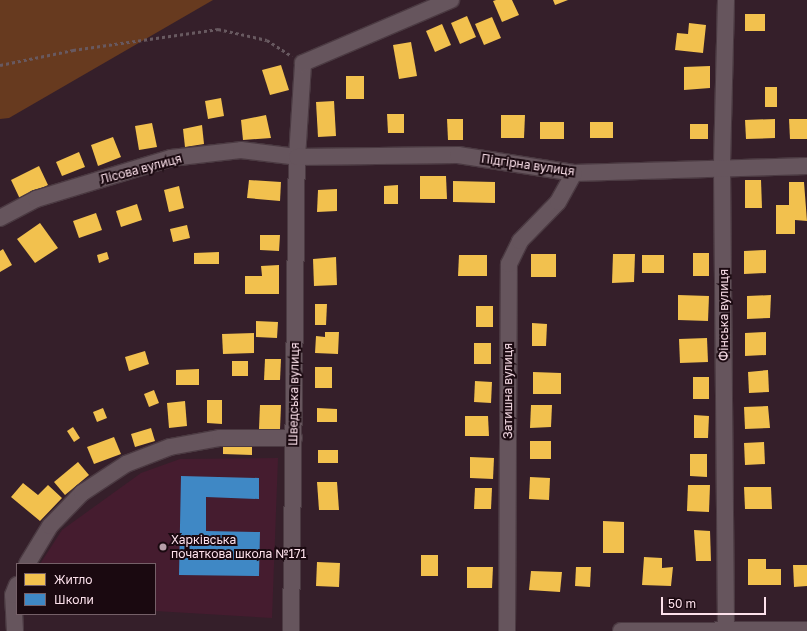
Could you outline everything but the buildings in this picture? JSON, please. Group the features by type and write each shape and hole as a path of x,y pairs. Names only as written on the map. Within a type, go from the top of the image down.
{"street":[{"path":"298,157 304,63 451,0"},
{"name":"Фінська вулиця","path":"726,0 722,168 726,631"},
{"name":"Лісова вулиця","path":"0,218 36,198 171,158 241,150 298,157"},
{"name":"Підгірна вулиця","path":"298,157 458,155 574,173 807,166"},
{"name":"Шведська вулиця","path":"291,631 298,157"},
{"name":"Затишна вулиця","path":"507,631 509,264 520,241 558,202 574,173"},
{"path":"27,563 50,526 82,493 126,464 170,446 220,438 294,438"},
{"path":"15,631 13,595 16,588"},
{"path":"621,631 807,630"}],"path":[{"path":"0,65 73,50 218,28 267,40 304,63"}],"shaded area":[{"path":"0,0 213,0 9,118 0,119"},
{"name":"Харківська початкова школа №171","path":"278,458 272,618 156,611 156,563 41,563 62,530 141,473 180,459"}],"place":[{"name":"Харківська початкова школа №171","path":"163,547"}]}
